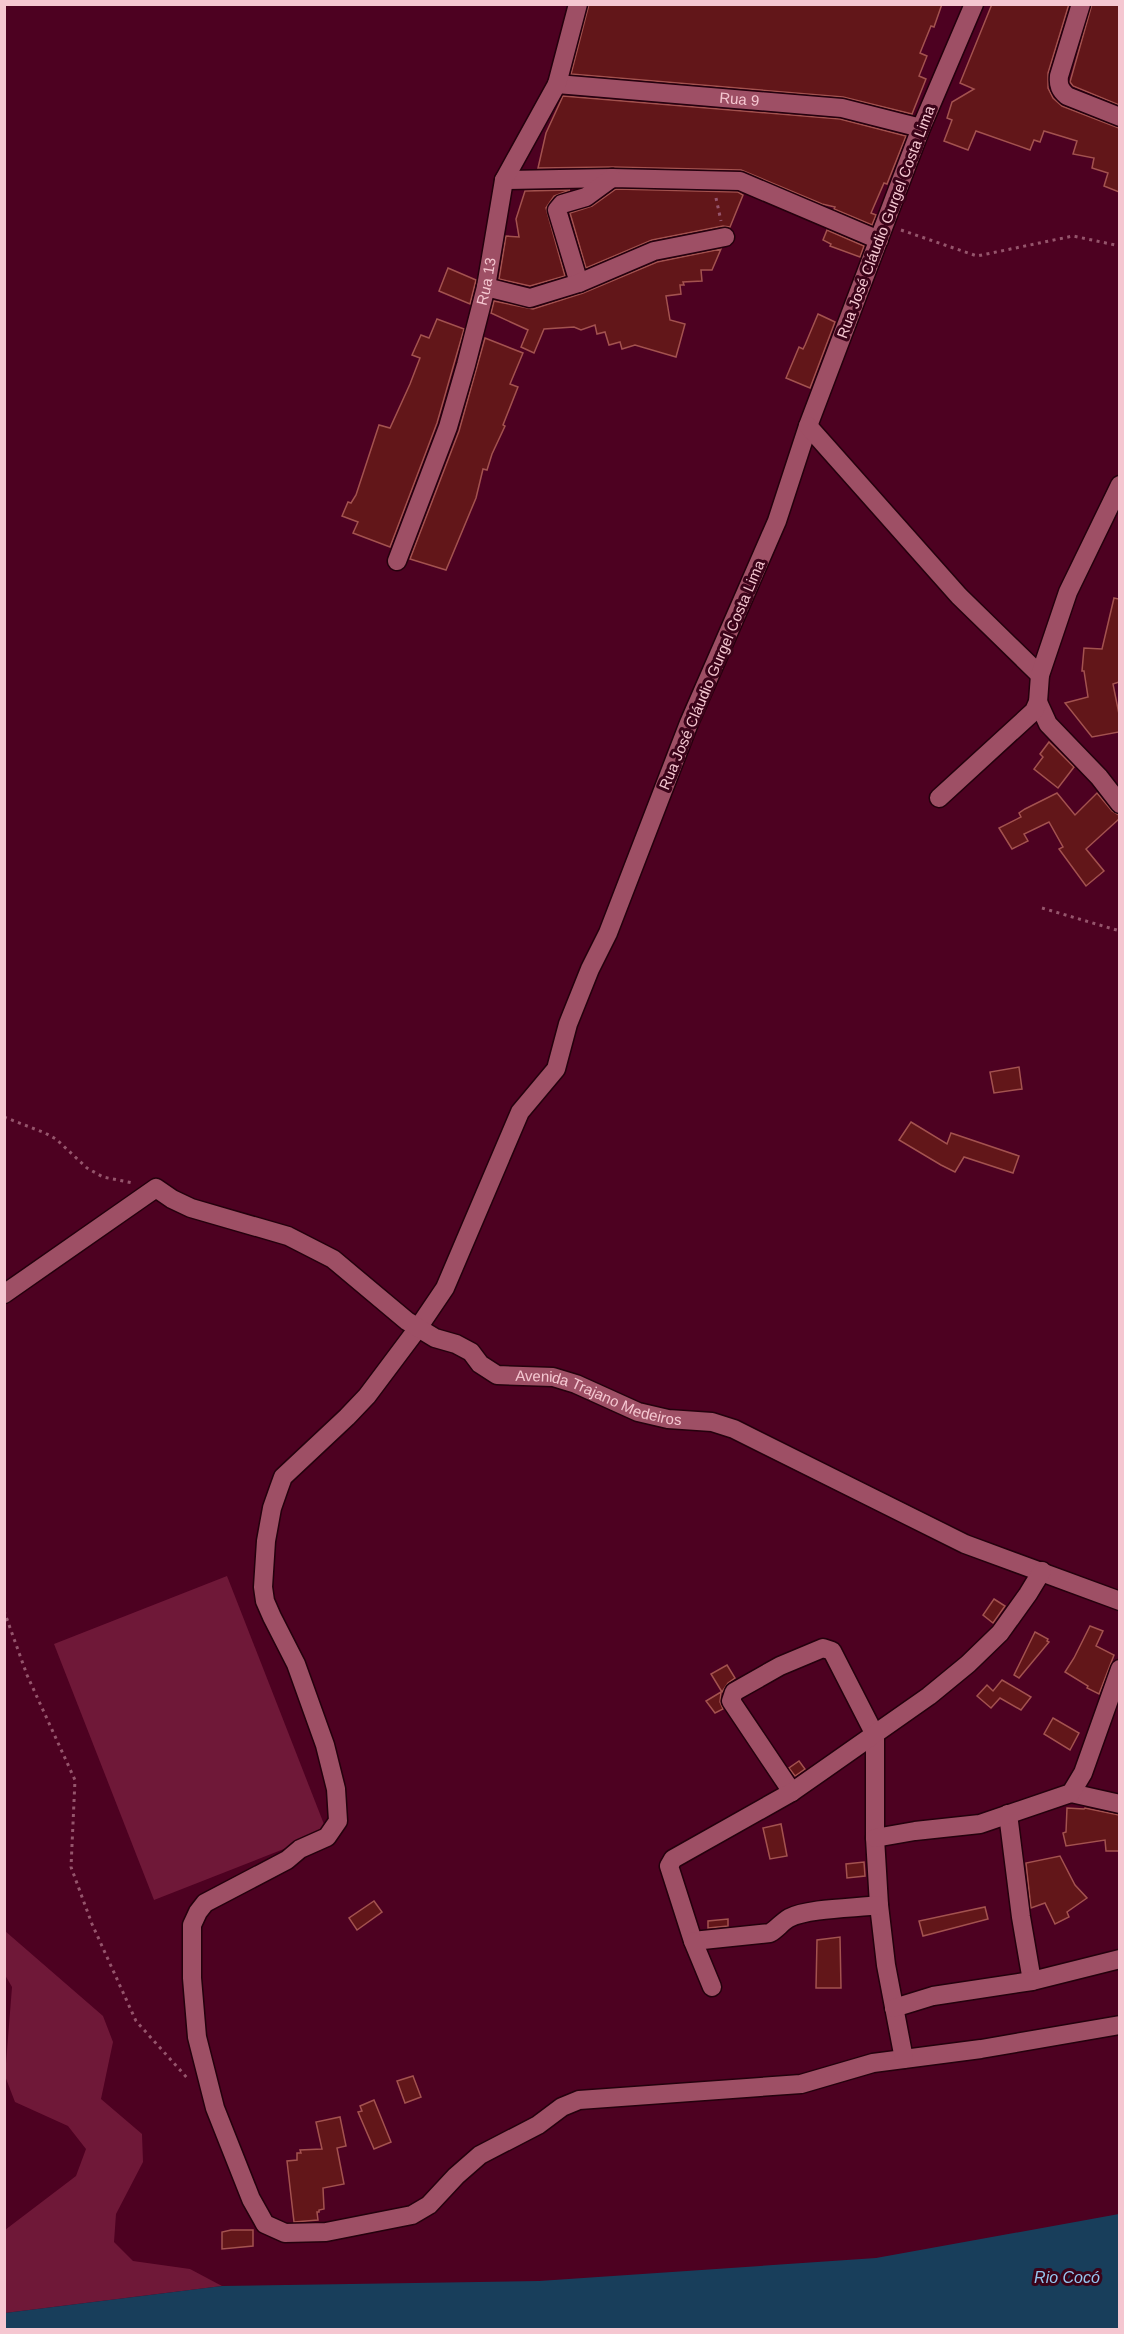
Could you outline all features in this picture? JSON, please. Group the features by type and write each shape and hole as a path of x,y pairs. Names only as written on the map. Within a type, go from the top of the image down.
{"street":[{"name":"Rua 13","path":"397,561 448,427 486,287 504,180 557,84 578,4"},
{"name":"Rua José Cláudio Gurgel Costa Lima","path":"974,4 921,128 808,426 777,521 689,723 608,933 590,969 568,1024 556,1069 520,1112 452,1276 418,1328 367,1396 283,1477 272,1508 266,1541 263,1587 265,1601 290,1649 325,1745 336,1789 339,1821 327,1837 300,1849 287,1860 205,1903 192,1925 192,1978 197,2037 215,2108 259,2216 265,2224 285,2233 326,2232 412,2215 429,2205 456,2176 480,2155 538,2125 562,2107 579,2100 801,2084 873,2063 981,2049 1119,2025"},
{"path":"1081,4 1059,76 1059,84 1062,92 1067,96 1119,117"},
{"name":"Rua 9","path":"557,84 842,108 921,128"},
{"path":"504,180 612,178 740,181 882,232"},
{"path":"579,283 557,210 562,204 586,197 612,178"},
{"path":"486,287 530,298 579,283 654,252 725,237"},
{"path":"808,426 959,596 1040,675"},
{"path":"939,798 1035,711 1040,675 1068,592 1119,485"},
{"path":"1038,702 1048,724 1099,777 1119,804"},
{"path":"4,1294 156,1188"},
{"name":"Avenida Trajano Medeiros","path":"156,1188 191,1208 288,1236 333,1259 406,1322 435,1338 456,1344 471,1352 480,1364 497,1375 553,1377 576,1384 638,1412 668,1419 712,1422 734,1429 966,1544 1119,1601"},
{"path":"712,1987 693,1941 669,1866 673,1859 792,1792 875,1736 937,1690 1000,1633 1042,1571"},
{"path":"792,1792 731,1701 734,1692 780,1666 823,1648 828,1649 875,1736 875,1838 879,1905 886,1965 904,2059"},
{"path":"1071,1793 1083,1773 1119,1670"},
{"path":"875,1838 980,1824 1071,1793 1119,1804"},
{"path":"1008,1814 1032,1981"},
{"path":"693,1941 770,1933 789,1918 804,1914 879,1905"},
{"path":"894,2008 933,1996 1032,1981 1119,1959"}],"path":[{"path":"712,180 725,237"},
{"path":"882,232 977,256 1073,236 1119,246"},
{"path":"1042,908 1119,931"},
{"path":"4,1117 51,1136 87,1168 103,1177 156,1188"},
{"path":"4,1611 27,1675 75,1780 71,1867 92,1924 136,2021 191,2082"}],"shaded area":[{"path":"227,1576 327,1832 154,1900 54,1644"},
{"path":"5,1931 103,2016 113,2042 101,2099 142,2134 143,2162 116,2214 114,2242 133,2261 190,2269 222,2286 5,2313 5,2230 76,2176 86,2149 68,2126 15,2102 5,2076 12,1987 5,1975"}],"water":[{"name":"Rio Cocó","path":"1119,2214 1119,2329 5,2329 5,2313 222,2286 539,2281 876,2258"}],"building":[{"path":"589,4 942,4 934,27 931,26 920,53 927,56 919,76 926,79 912,114 843,97 571,74"},
{"path":"992,4 1069,4 1048,73 1048,88 1053,98 1062,106 1119,128 1119,192 1104,186 1108,173 1092,168 1094,158 1073,154 1077,141 1044,131 1040,142 1034,140 1030,150 976,131 968,150 944,141 952,120 947,118 952,102 974,89 960,83"},
{"path":"1092,4 1119,4 1119,105 1073,86 1070,82"},
{"path":"563,96 840,119 906,136 887,184 884,183 871,213 876,215 872,225 834,209 835,207 822,204 741,170 538,168 546,133"},
{"path":"616,189 738,192 743,195 730,227 723,226 652,240 586,268 570,213 592,206"},
{"path":"570,190 554,196 546,208 565,276 530,286 499,279 506,236 519,237 516,219 525,191"},
{"path":"827,230 864,246 860,257 830,246 831,244 823,240"},
{"path":"721,249 712,270 701,270 702,281 683,282 684,285 680,285 681,294 666,296 670,320 685,324 676,357 635,345 622,349 620,342 609,345 605,332 597,334 595,325 581,330 574,327 544,329 534,353 521,347 528,330 491,313 494,301 533,309 583,293 657,262"},
{"path":"448,268 476,280 470,304 439,291"},
{"path":"818,314 835,322 810,388 786,378 799,347 803,349"},
{"path":"437,319 464,329 437,423 390,547 353,533 358,522 342,516 348,502 351,503 356,495 379,425 390,428 410,384 420,358 412,355 421,335 429,338"},
{"path":"485,338 523,353 510,384 518,387 487,470 483,469 476,498 446,570 410,559 459,431"},
{"path":"1114,598 1119,599 1119,682 1113,684 1119,714 1119,732 1092,737 1065,703 1088,697 1084,671 1082,671 1084,648 1102,649"},
{"path":"1049,742 1074,767 1058,788 1034,769 1043,757 1040,754"},
{"path":"1057,793 1075,815 1097,793 1112,811 1119,815 1119,819 1086,849 1104,871 1086,886 1059,849 1063,847 1049,822 1024,834 1028,841 1012,849 999,828 1021,817 1019,813 1025,809"},
{"path":"1019,1067 1022,1089 994,1093 990,1072"},
{"path":"911,1122 947,1144 951,1133 1019,1156 1013,1173 964,1157 955,1172 941,1165 899,1140"},
{"path":"994,1599 1005,1606 993,1623 983,1615"},
{"path":"1090,1626 1103,1631 1096,1646 1114,1655 1099,1694 1065,1672"},
{"path":"1035,1632 1048,1639 1049,1642 1019,1678 1014,1675"},
{"path":"727,1665 735,1678 722,1692 711,1674"},
{"path":"1002,1680 1031,1697 1021,1710 1000,1698 991,1708 977,1696 987,1685 993,1691"},
{"path":"721,1692 720,1702 723,1709 715,1713 706,1701"},
{"path":"1053,1718 1079,1733 1070,1750 1044,1734"},
{"path":"799,1761 805,1769 795,1776 789,1768"},
{"path":"1067,1808 1085,1808 1119,1815 1119,1851 1106,1851 1105,1840 1066,1846 1063,1833 1066,1832"},
{"path":"781,1824 787,1856 770,1859 763,1828"},
{"path":"1060,1856 1075,1885 1087,1898 1067,1912 1069,1917 1055,1924 1045,1903 1031,1908 1026,1863"},
{"path":"864,1862 865,1876 847,1878 846,1864"},
{"path":"374,1901 382,1912 357,1930 349,1918"},
{"path":"985,1907 988,1919 923,1936 919,1921"},
{"path":"728,1919 728,1926 708,1928 708,1921"},
{"path":"840,1937 841,1988 816,1988 817,1940"},
{"path":"413,2076 421,2097 405,2103 397,2081"},
{"path":"374,2100 391,2142 374,2149 358,2112 362,2111 360,2106"},
{"path":"340,2117 346,2146 337,2148 344,2184 323,2188 324,2209 317,2212 318,2220 294,2222 287,2161 297,2160 297,2153 301,2153 300,2150 322,2149 316,2122"},
{"path":"253,2230 253,2246 222,2249 222,2232"}]}
